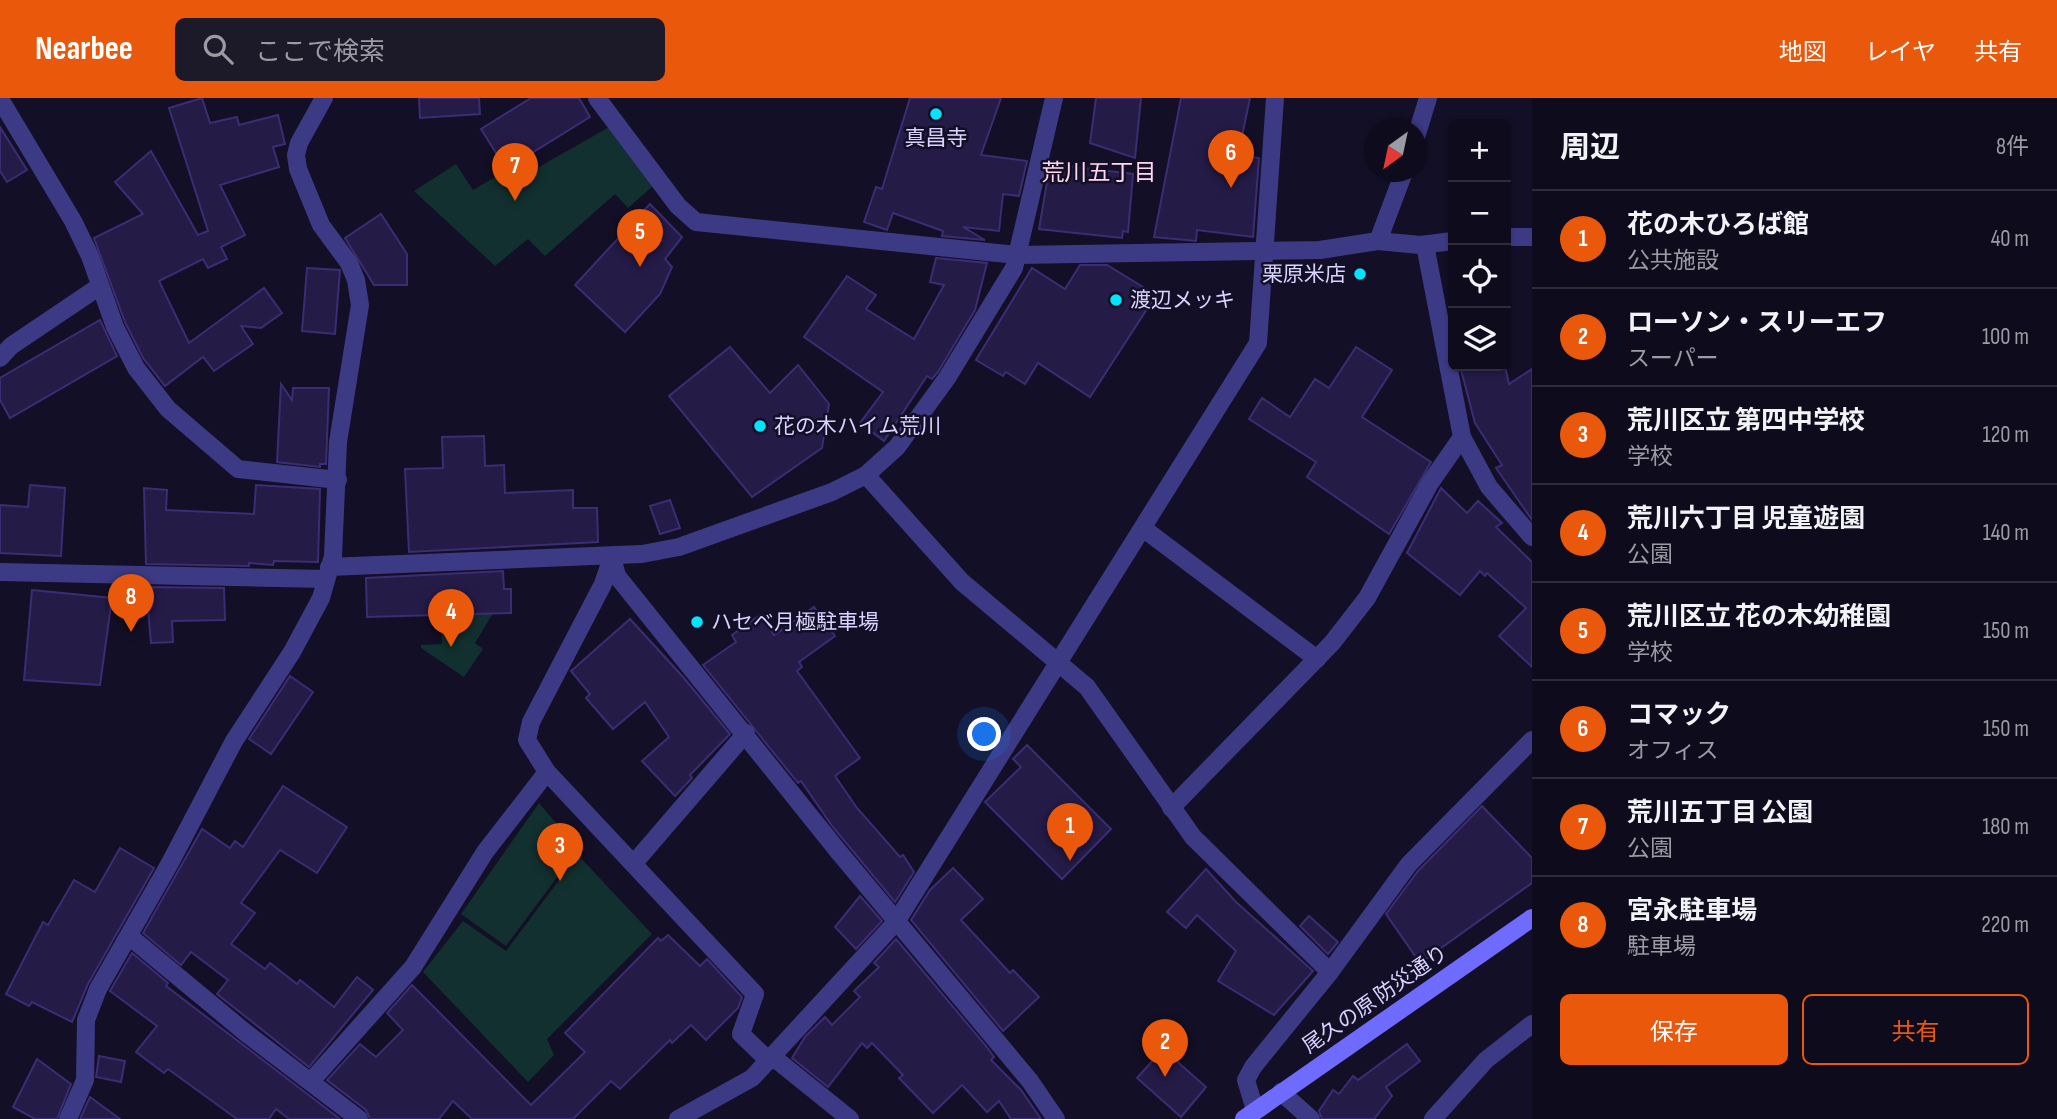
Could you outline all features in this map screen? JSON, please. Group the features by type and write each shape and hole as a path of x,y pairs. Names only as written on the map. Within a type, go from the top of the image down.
{"street":[{"path":"68,1119 85,1080 86,1020 98,989 234,741 316,608 333,556 338,442 360,305 356,280 309,201 296,155 303,131 324,98"},
{"path":"597,98 678,206 696,222 1017,255 1320,250 1378,241 1425,245 1448,242"},
{"path":"0,572 328,573 599,554 612,557 679,547 832,492 866,475 897,447 947,378 1014,268 1054,98"},
{"path":"678,1119 738,1087 771,1059 896,922 1258,343 1262,251 1275,98"},
{"path":"1422,119 1429,98"},
{"path":"0,99 73,221 114,327 136,368 168,409 238,469 338,480"},
{"path":"1378,241 1400,182"},
{"path":"1511,237 1532,237"},
{"path":"1425,245 1462,437 1489,487 1532,537"},
{"path":"0,358 11,346 100,286"},
{"path":"1171,808 1317,659 1367,598 1430,483 1462,437"},
{"path":"866,475 945,565 1087,687 1193,837 1330,972"},
{"path":"1144,528 1317,659"},
{"path":"612,557 617,576 896,922 1030,1082 1056,1119"},
{"path":"612,557 603,584 531,722 527,740 547,772 635,862 755,994 741,1034 850,1119"},
{"path":"635,862 746,733"},
{"path":"1250,1114 1245,1080 1330,972 1409,864 1532,740"},
{"path":"312,1080 412,967 485,852 547,772"},
{"name":"尾久の原 防災通り","path":"1250,1114 1532,918"},
{"path":"129,936 246,1033 312,1080 359,1119"},
{"path":"1433,1119 1486,1059 1532,1024"},
{"path":"1281,1092 1311,1119"}],"green space":[{"path":"611,126 654,185 628,208 615,194 545,256 528,239 495,266 414,191 456,164 473,190 502,173 509,184"},
{"path":"493,613 475,643 483,649 464,677 421,648 421,645 442,644 441,614"},
{"path":"539,803 578,849 506,946 461,914"},
{"path":"578,855 652,934 547,1039 554,1055 528,1082 423,972 463,921 506,951"}],"building":[{"path":"202,98 210,123 237,117 239,125 278,115 285,144 273,147 279,167 220,185 245,235 221,247 227,259 208,268 203,259 159,281 189,343 264,288 282,313 261,328 241,326 253,344 214,371 203,357 165,386 143,358 125,322 94,238 143,214 115,182 151,151 198,235 208,231 169,108"},
{"path":"419,98 479,98 480,114 420,118"},
{"path":"531,98 579,98 590,117 506,169 481,129"},
{"path":"910,98 1001,98 981,155 1027,161 1019,196 1003,194 999,231 963,227 985,240 942,236 943,231 893,213 887,230 864,222 876,187 882,189"},
{"path":"1096,98 1141,98 1135,158 1090,143"},
{"path":"1181,98 1250,98 1238,155 1259,158 1253,237 1197,230 1196,241 1154,237"},
{"path":"0,127 27,170 7,182 0,171"},
{"path":"1050,164 1133,174 1128,232 1123,231 1122,238 1039,229"},
{"path":"650,204 682,237 665,259 672,267 660,294 625,332 575,285"},
{"path":"381,214 407,254 407,285 374,285 345,238"},
{"path":"936,258 987,263 975,310 938,372 932,379 927,376 884,441 860,423 883,392 804,337 847,276 876,295 866,309 914,339 944,285 930,282"},
{"path":"1080,265 1107,265 1156,295 1090,397 1038,363 1025,384 1006,372 1003,376 976,360 1032,268 1065,289"},
{"path":"307,268 340,270 335,334 302,331"},
{"path":"100,320 117,356 10,418 0,400 0,378"},
{"name":"花の木ハイム荒川","path":"730,347 770,393 798,365 829,404 822,448 752,497 669,396"},
{"path":"1356,347 1392,370 1362,417 1431,462 1389,534 1307,477 1316,462 1249,419 1262,398 1290,417 1315,379 1329,388"},
{"path":"1532,369 1532,520 1496,468 1502,465 1475,423 1461,371 1506,371 1509,384"},
{"path":"281,384 292,400 293,388 329,388 326,464 320,464 320,467 277,462"},
{"path":"484,436 485,466 504,465 505,493 573,490 573,508 597,508 598,542 409,552 405,469 443,468 442,437"},
{"path":"30,485 65,488 61,556 0,553 0,505 28,507"},
{"path":"256,485 320,489 318,562 274,561 273,565 249,563 249,566 146,564 144,488 167,490 166,510 254,514"},
{"path":"1441,488 1467,513 1478,501 1502,523 1496,527 1532,562 1532,667 1499,636 1526,608 1487,573 1485,576 1480,571 1460,595 1407,553"},
{"path":"670,500 680,528 660,534 650,506"},
{"path":"503,571 504,589 511,589 511,613 367,617 366,578"},
{"path":"146,587 224,588 225,620 172,621 173,642 151,643"},
{"path":"32,590 112,598 100,685 24,680"},
{"path":"814,607 835,636 799,662 802,667 797,671 860,758 835,776 857,808 900,857 903,855 914,872 895,902 832,826 801,781 798,783 703,665 736,642 732,635 760,615 774,635"},
{"path":"630,619 730,734 690,775 692,778 675,796 642,761 669,737 645,702 613,729 586,698 590,694 571,671"},
{"path":"290,676 313,692 271,754 249,739"},
{"path":"1027,745 1111,829 1062,879 985,802 1021,767 1013,759"},
{"path":"283,786 347,827 317,873 280,850 241,903 255,913 231,944 265,969 270,963 297,984 300,980 334,1007 357,977 373,990 309,1067 217,994 228,980 191,952 181,965 143,933 202,829 230,848 235,841 243,847"},
{"path":"1482,806 1532,858 1532,883 1420,963 1386,914 1418,871"},
{"path":"120,848 154,868 88,984 72,1022 32,1002 29,1006 6,994 43,922 48,925 74,880 95,892"},
{"path":"953,868 983,899 961,920 1010,973 1013,970 1039,997 1003,1031 911,920 930,890"},
{"path":"1206,869 1236,902 1313,971 1274,1015 1218,981 1236,951 1197,915 1186,928 1167,912"},
{"path":"860,896 882,921 856,949 835,927"},
{"path":"1309,916 1338,942 1328,954 1300,926"},
{"path":"668,935 700,966 707,959 742,997 738,1008 706,1040 691,1025 672,1043 670,1040 620,1089 611,1081 573,1119 472,1119 453,1101 439,1119 370,1119 366,1110 327,1080 360,1044 376,1057 403,1030 387,1013 412,985 531,1105 585,1052 565,1033 658,938 661,941"},
{"path":"896,939 986,1046 994,1057 991,1060 1021,1090 1041,1119 1011,1119 999,1101 987,1112 962,1085 933,1113 899,1078 903,1075 872,1043 867,1048 862,1043 828,1087 792,1058 805,1037 825,1017 832,1025 860,997 854,991 879,967 874,963"},
{"path":"132,953 168,983 166,986 340,1119 289,1119 276,1109 269,1119 237,1119 168,1069 164,1073 136,1052 157,1026 110,991"},
{"path":"1407,1044 1420,1061 1386,1087 1392,1096 1374,1119 1322,1119 1319,1111 1333,1090 1339,1094 1353,1076 1358,1080"},
{"path":"1163,1049 1206,1087 1181,1117 1137,1078"},
{"path":"99,1056 125,1061 121,1082 96,1077"},
{"path":"37,1059 71,1084 57,1119 35,1119 13,1107"},
{"path":"90,1097 120,1119 80,1119"}],"place":[{"name":"真昌寺","path":"936,114"},
{"name":"コマック","path":"1231,188"},
{"name":"荒川五丁目 公園","path":"515,201"},
{"name":"荒川区立 花の木幼稚園","path":"640,267"},
{"name":"栗原米店","path":"1360,274"},
{"name":"渡辺メッキ","path":"1116,300"},
{"name":"花の木ハイム荒川","path":"760,426"},
{"name":"ハセベ月極駐車場","path":"697,622"},
{"name":"宮永駐車場","path":"131,632"},
{"name":"荒川六丁目 児童遊園","path":"451,647"},
{"name":"花の木ひろば館","path":"1070,861"},
{"name":"荒川区立 第四中学校","path":"560,881"},
{"name":"ローソン・スリーエフ","path":"1165,1077"}],"district":[{"name":"荒川五丁目","path":"1099,172"}]}
